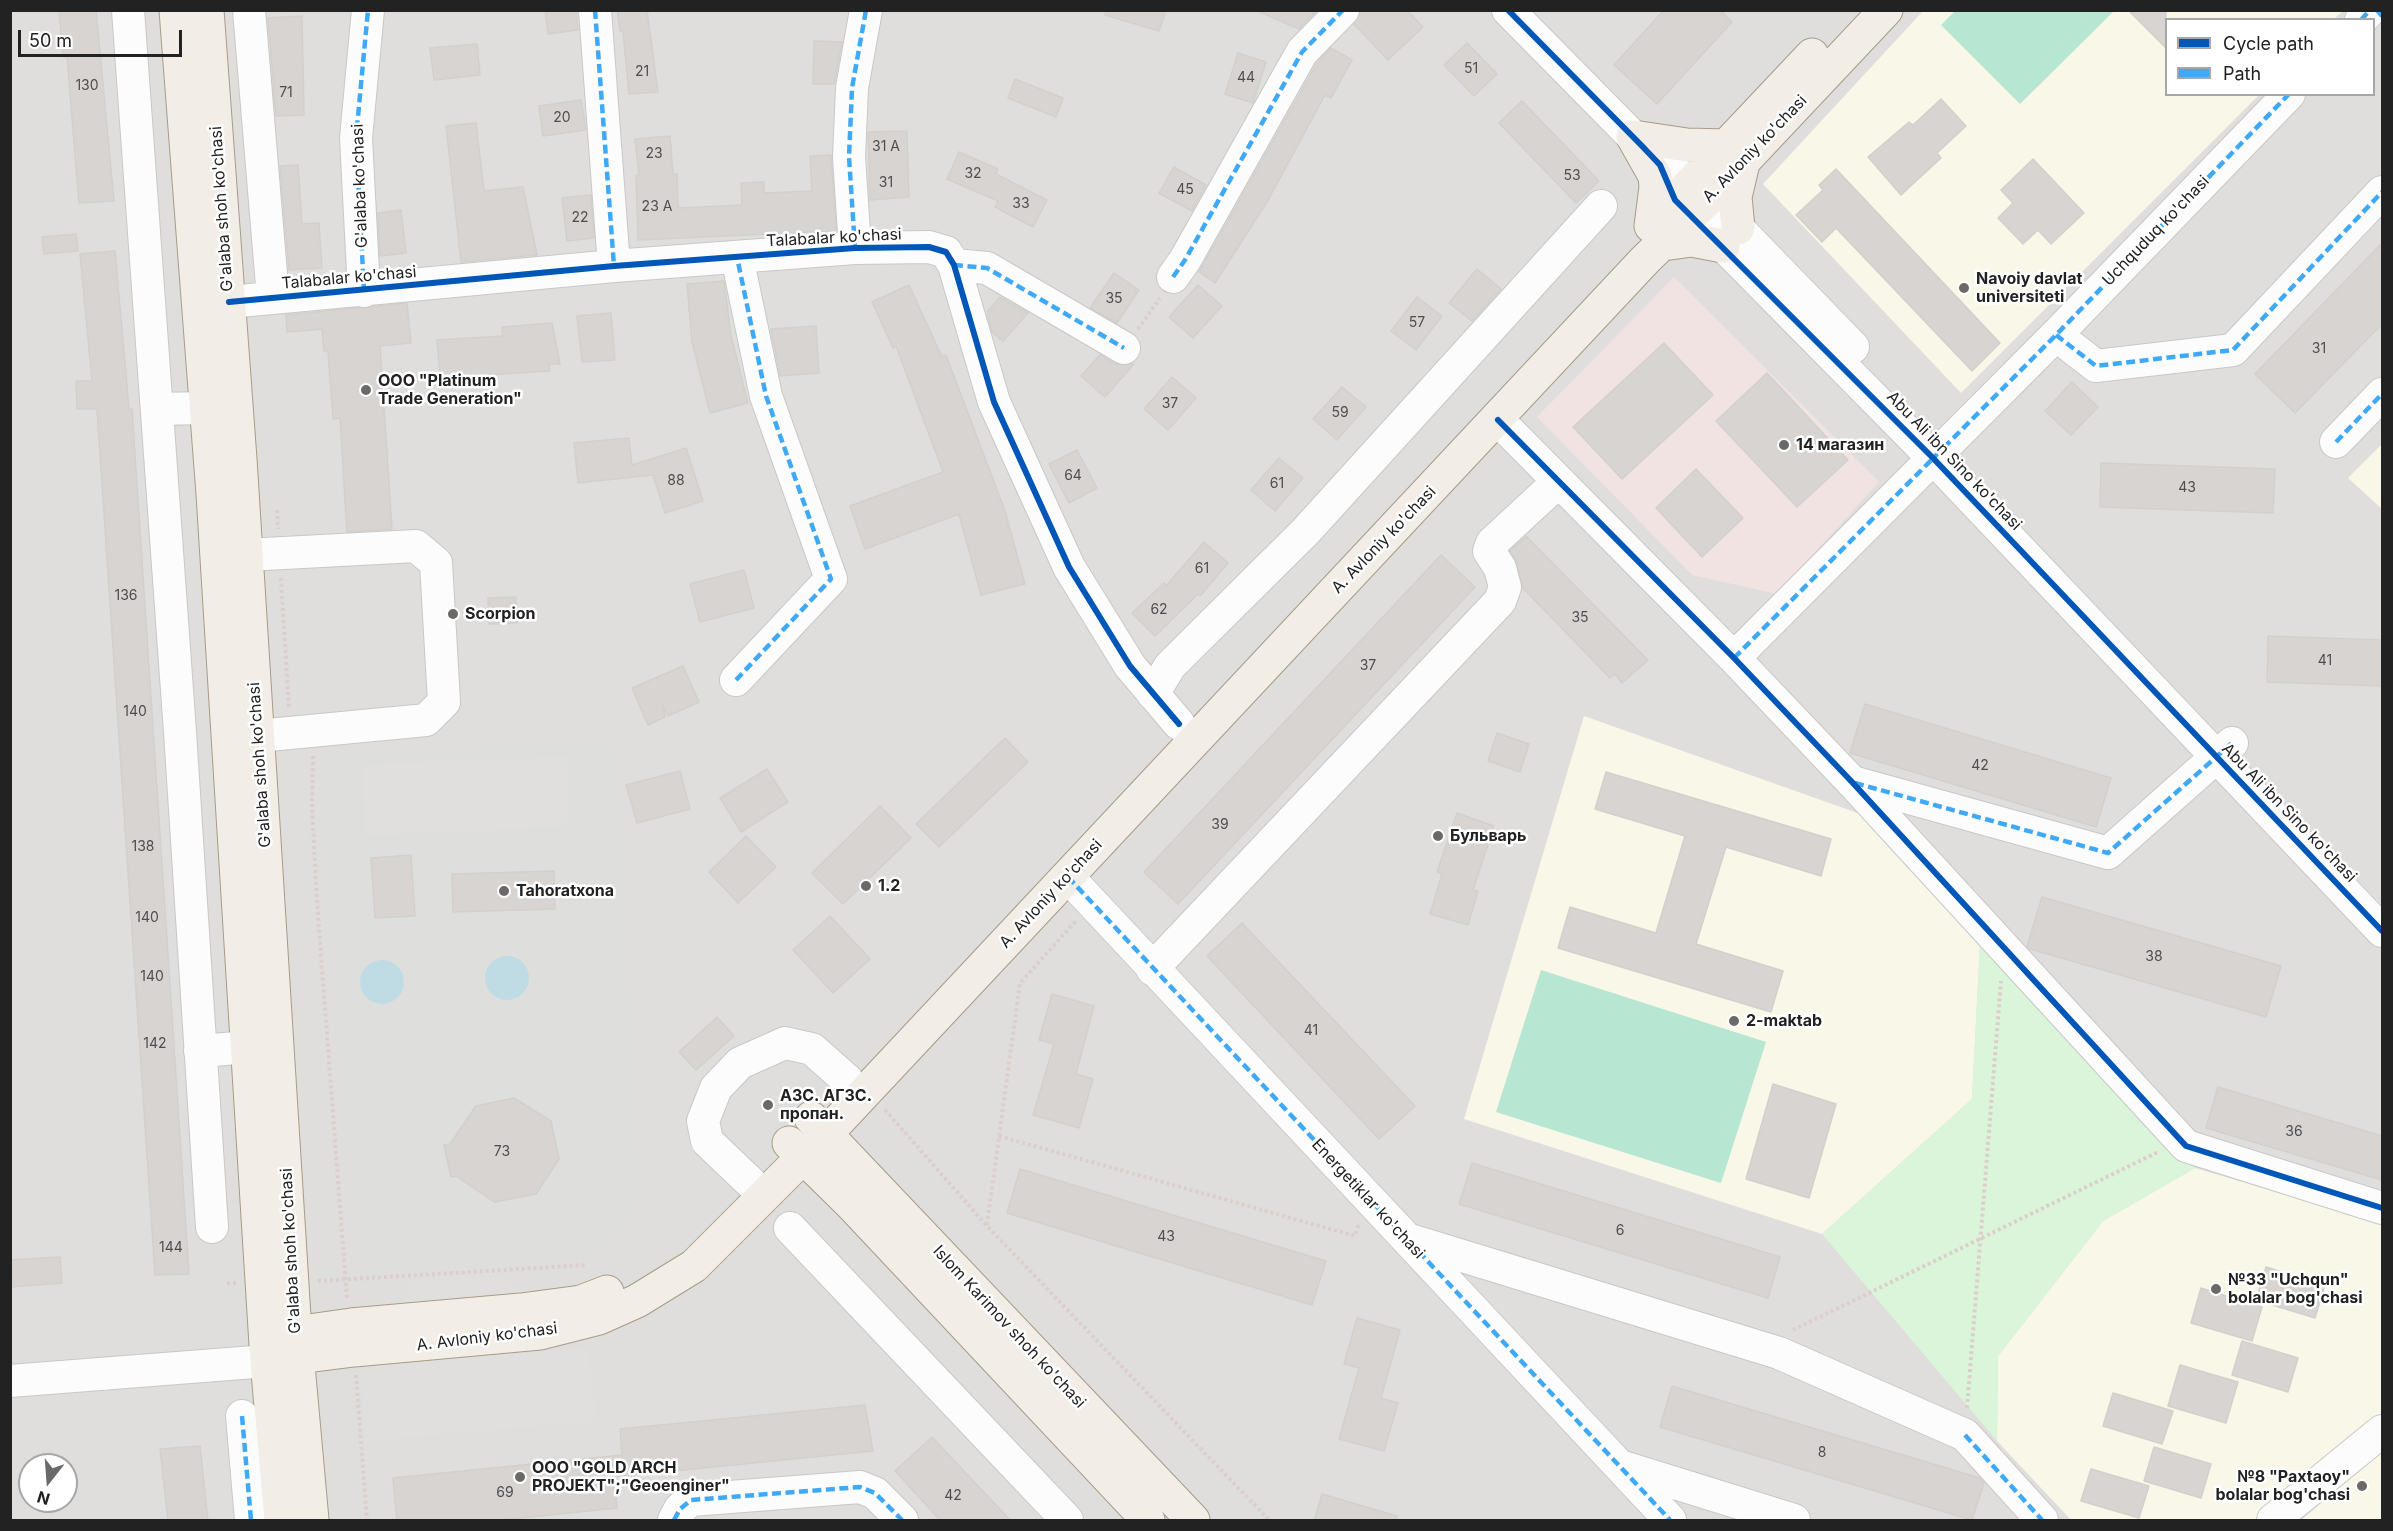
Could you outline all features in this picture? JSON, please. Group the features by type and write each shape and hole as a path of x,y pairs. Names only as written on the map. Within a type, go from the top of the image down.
{"main road":[{"name":"G'alaba shoh ko'chasi","path":"176,10 207,408 249,1047 278,1283"},
{"name":"G'alaba shoh ko'chasi","path":"207,10 258,736 281,1347 281,1521"},
{"name":"A. Avloniy ko'chasi","path":"1735,154 1855,10"},
{"name":"A. Avloniy ko'chasi","path":"352,1337 540,1333 599,1318 637,1301 694,1266 1179,724 1735,154 1886,10"},
{"path":"1633,137 1735,154 1735,197 1731,237 1692,240 1657,235 1654,176 1633,137"},
{"name":"A. Avloniy ko'chasi","path":"857,1085 1068,877 1198,735 1498,420 1657,235"},
{"name":"Islom Karimov shoh ko'chasi","path":"818,1126 1193,1521"},
{"name":"A. Avloniy ko'chasi","path":"281,1347 580,1302 613,1290 675,1255 751,1183 796,1150"},
{"name":"Islom Karimov shoh ko'chasi","path":"796,1150 852,1205 1148,1521"},
{"name":"G'alaba shoh ko'chasi","path":"281,1347 312,1521"}],"street":[{"path":"128,10 212,1227"},
{"path":"249,10 273,298"},
{"name":"G'alaba ko'chasi","path":"364,291 356,138 368,10"},
{"path":"595,10 614,266"},
{"name":"Talabalar ko'chasi","path":"855,248 849,158 852,88 866,10"},
{"path":"1173,277 1185,260 1302,52 1342,10"},
{"name":"Abu Ali ibn Sino ko'chasi","path":"1508,10 1939,450 2225,749 2382,900"},
{"path":"2377,10 2382,16"},
{"name":"Uchquduq ko'chasi","path":"1734,658 2056,335 2287,96"},
{"path":"2056,335 2096,366 2232,350 2382,192"},
{"path":"1153,694 1170,666 1306,531 1601,206"},
{"name":"Talabalar ko'chasi","path":"229,302 614,266 855,248 928,247 946,252 954,265"},
{"path":"736,257 766,396 831,579 736,680"},
{"path":"1124,348 987,268 954,265 994,402 1069,567 1130,666 1179,724"},
{"path":"2336,442 2382,394"},
{"path":"157,409 207,408"},
{"path":"1498,420 1734,658 1852,782 2186,1146 2382,1208"},
{"path":"1152,969 1500,601 1505,587 1500,568 1489,551 1492,543 1558,482"},
{"path":"246,555 416,546 436,563 444,702 426,720 258,736"},
{"path":"1852,782 2109,853 2225,749"},
{"name":"Abu Ali ibn Sino ko'chasi","path":"2225,749 2382,931"},
{"name":"Energetiklar ko'chasi","path":"1068,877 1670,1521"},
{"path":"751,1183 707,1141 703,1121 716,1088 740,1063 785,1043 812,1049 857,1085"},
{"path":"200,1051 249,1047"},
{"path":"790,1228 1067,1521"},
{"path":"1405,1239 1779,1353 1965,1435 2042,1521"},
{"name":"A. Avloniy ko'chasi","path":"10,1359 212,1344 281,1347"},
{"name":"A. Avloniy ko'chasi","path":"10,1381 281,1347"},
{"path":"242,1416 251,1521"},
{"path":"2273,1521 2382,1431"},
{"path":"1619,1466 1794,1521"},
{"path":"674,1521 680,1509 691,1500 860,1487 875,1493 902,1521"}],"path":[{"path":"1124,348 1173,277"},
{"path":"277,510 289,710 313,739 312,805 317,902 345,1281 352,1337 367,1521"},
{"path":"987,1226 1020,983 1092,904"},
{"path":"1965,1435 2003,948"},
{"path":"857,1085 987,1226 1269,1521"},
{"path":"999,1136 1355,1236 1367,1197"},
{"path":"1759,1347 2181,1141"},
{"path":"227,1283 345,1281 587,1265"}],"shaded area":[{"path":"10,11 2382,11 2382,1520 11,1520"},
{"name":"Navoiy davlat universiteti","path":"1923,11 2343,11 2335,18 2165,18 2165,96 2258,96 1961,393 1763,184"},
{"path":"1674,277 1879,482 1777,594 1692,575 1537,417"},
{"path":"2382,444 2382,509 2348,478"},
{"name":"2-maktab","path":"1584,716 1866,816 1980,944 1972,1099 1822,1234 1464,1119"},
{"path":"617,741 638,1200 586,1258 362,1274 359,1205 348,1158 318,755"},
{"path":"567,756 570,826 366,836 362,765"},
{"name":"№33 \"Uchqun\" bolalar bog'chasi","path":"2195,1168 2382,1223 2382,1420 2259,1520 2071,1520 1997,1441 1998,1356 2103,1221"},
{"path":"509,1276 527,1299 398,1310 410,1282"},
{"path":"588,1348 597,1421 365,1441 360,1367"},
{"name":"№8 \"Paxtaoy\" bolalar bog'chasi","path":"2382,1452 2382,1520 2301,1520"}],"green space":[{"path":"1955,11 2114,11 2020,104 1941,25"},
{"path":"1980,944 2195,1168 2103,1221 1998,1356 1997,1441 1822,1234 1972,1099"},
{"path":"1541,970 1766,1042 1721,1183 1496,1112"}],"water":[{"path":"507,956 522,963 529,978 522,993 507,1000 492,993 485,978 492,963"},
{"path":"382,960 397,967 404,982 397,997 382,1004 367,997 360,982 367,967"}],"building":[{"path":"59,10 96,10 114,201 79,203 67,57 63,57"},
{"path":"545,10 576,10 578,30 548,34"},
{"path":"617,10 647,10 658,92 629,94 623,31 620,31"},
{"path":"1106,10 1166,10 1159,31 1105,15"},
{"path":"1255,10 1317,10 1299,29"},
{"path":"1360,10 1407,10 1423,27 1388,60 1354,24"},
{"path":"1664,10 1720,10 1732,22 1657,104 1614,65"},
{"path":"2128,10 2166,10 2165,47"},
{"path":"302,16 304,115 276,116 268,18"},
{"path":"814,41 842,42 834,84 813,84"},
{"path":"1467,43 1497,74 1474,96 1444,65"},
{"path":"477,44 480,75 434,80 430,48"},
{"path":"1331,48 1352,60 1331,98 1325,95 1267,202 1215,283 1199,272 1317,63"},
{"path":"1238,53 1266,62 1253,103 1225,94"},
{"path":"1015,79 1063,98 1056,117 1008,98"},
{"path":"1941,99 1966,126 1937,153 1941,158 1901,195 1868,157 1909,122 1913,125"},
{"path":"581,100 586,130 543,136 539,106"},
{"path":"1522,101 1599,181 1576,203 1499,123"},
{"path":"476,123 484,191 523,187 537,255 461,262 446,126"},
{"path":"907,131 909,197 870,200 868,132"},
{"path":"670,136 673,174 677,174 678,208 742,205 741,183 764,182 764,193 812,191 810,156 831,155 836,231 638,240 636,176 639,175 635,139"},
{"path":"959,152 998,169 996,174 1047,200 1033,227 995,207 998,201 947,179"},
{"path":"2033,159 2084,213 2051,244 2038,230 2023,244 1998,218 2013,203 2001,190"},
{"path":"298,165 302,224 319,223 322,268 289,270 280,166"},
{"path":"1174,167 1206,185 1192,211 1159,193"},
{"path":"1836,169 2000,343 1972,371 1836,228 1822,242 1796,215 1823,190 1819,185"},
{"path":"591,195 594,238 567,241 562,198"},
{"path":"401,210 406,253 380,256 378,213"},
{"path":"76,234 78,251 44,254 42,237"},
{"path":"2382,243 2382,324 2295,413 2255,374"},
{"path":"115,251 129,409 132,409 189,1274 155,1275 97,409 77,409 76,381 92,381 80,254"},
{"path":"1477,269 1501,289 1472,321 1449,303"},
{"path":"1114,273 1139,290 1117,323 1090,308"},
{"path":"724,281 731,336 748,403 710,413 692,342 687,284"},
{"path":"909,285 942,357 946,355 1005,511 1025,584 981,595 959,514 865,549 850,506 943,472 896,346 893,348 872,302"},
{"path":"1198,285 1222,306 1193,338 1169,317"},
{"path":"1000,297 1028,313 1003,341 992,332 987,312"},
{"path":"1417,297 1442,316 1416,350 1391,331"},
{"path":"407,303 411,343 380,346 392,529 347,532 340,418 333,419 328,351 324,351 322,329 287,332 286,315"},
{"path":"611,313 615,360 582,362 577,316"},
{"path":"552,323 560,364 549,364 550,371 485,375 485,384 441,388 437,340 503,336 502,327"},
{"path":"816,326 819,373 780,376 771,329"},
{"path":"1664,343 1713,395 1622,479 1573,427"},
{"path":"1100,355 1115,364 1134,364 1105,397 1081,376"},
{"path":"1767,373 1848,460 1797,507 1716,421"},
{"path":"1172,377 1196,398 1168,430 1144,409"},
{"path":"2072,382 2098,407 2071,435 2045,411"},
{"path":"1342,387 1366,407 1337,440 1313,419"},
{"path":"629,438 632,465 686,448 703,501 665,513 653,475 578,483 574,443"},
{"path":"1077,450 1097,488 1069,503 1049,464"},
{"path":"1279,458 1303,478 1275,511 1251,490"},
{"path":"2101,463 2275,469 2273,513 2100,507"},
{"path":"1696,469 1743,518 1702,557 1656,508"},
{"path":"1526,536 1648,660 1622,683 1615,674 1610,678 1522,587 1517,563 1510,551"},
{"path":"1204,542 1228,563 1200,596 1198,594 1155,636 1132,613 1164,583 1166,586"},
{"path":"1441,555 1475,587 1178,904 1144,872"},
{"path":"744,570 754,608 700,622 690,584"},
{"path":"516,597 517,623 489,624 488,598"},
{"path":"2268,636 2382,640 2382,686 2267,682"},
{"path":"683,666 699,702 668,716 663,707 665,717 648,725 632,688"},
{"path":"1865,704 2111,778 2096,827 1850,753"},
{"path":"1497,733 1529,744 1520,772 1488,761"},
{"path":"1005,738 1028,762 939,847 916,824"},
{"path":"767,769 788,802 741,832 720,798"},
{"path":"680,771 690,809 637,823 626,785"},
{"path":"1606,772 1831,839 1821,876 1726,847 1696,944 1783,971 1771,1012 1558,948 1570,907 1656,933 1685,836 1595,809"},
{"path":"880,806 911,838 843,904 812,873"},
{"path":"1457,813 1494,826 1473,890 1478,891 1468,925 1430,914 1442,874 1437,872"},
{"path":"746,836 776,867 738,903 709,872"},
{"path":"411,855 415,916 375,918 371,858"},
{"name":"Tahoratxona","path":"554,871 555,909 453,912 452,874"},
{"path":"2042,897 2281,966 2266,1017 2030,949 2027,946"},
{"path":"830,916 870,959 833,993 793,950"},
{"path":"1242,923 1415,1106 1379,1139 1207,956"},
{"path":"1052,994 1094,1006 1076,1074 1093,1079 1079,1128 1033,1115 1054,1044 1039,1040"},
{"path":"717,1017 734,1036 696,1070 679,1052"},
{"path":"1773,1084 1836,1104 1809,1198 1746,1179"},
{"path":"2218,1087 2382,1136 2382,1180 2206,1128"},
{"path":"514,1098 551,1121 559,1159 536,1194 494,1202 456,1176 451,1177 444,1145 450,1144 476,1106"},
{"path":"1472,1163 1780,1257 1768,1298 1459,1204"},
{"path":"1020,1169 1326,1261 1312,1305 1007,1213"},
{"path":"60,1257 62,1283 10,1287 10,1260"},
{"path":"2266,1267 2325,1285 2315,1318 2256,1300"},
{"path":"2201,1288 2262,1307 2252,1341 2191,1323"},
{"path":"1357,1318 1400,1330 1381,1398 1398,1403 1384,1451 1339,1439 1359,1368 1344,1364"},
{"path":"2242,1341 2298,1358 2288,1392 2232,1375"},
{"path":"2180,1365 2238,1382 2226,1423 2168,1406"},
{"path":"1672,1386 1980,1478 1984,1483 1972,1520 1660,1427"},
{"path":"2113,1393 2173,1411 2162,1444 2103,1426"},
{"path":"865,1405 873,1451 614,1477 617,1508 492,1521 397,1521 393,1478 622,1455 620,1429"},
{"path":"932,1437 1011,1521 941,1521 895,1471"},
{"path":"200,1446 208,1521 168,1521 160,1449"},
{"path":"2154,1447 2211,1464 2201,1498 2144,1481"},
{"path":"2091,1469 2149,1486 2139,1518 2081,1501"},
{"path":"1322,1494 1397,1516 1396,1521 1314,1521"}],"marked path":[{"path":"364,291 356,138 368,10"},
{"path":"595,10 614,266"},
{"path":"855,248 849,157 852,88 866,10"},
{"path":"1173,277 1185,260 1302,52 1343,10"},
{"path":"2363,18 2370,10"},
{"path":"2377,10 2382,16"},
{"path":"1734,658 2056,335 2287,96"},
{"path":"2056,335 2096,366 2233,350 2382,192"},
{"path":"736,680 831,579 766,396 737,257"},
{"path":"954,265 987,268 1124,348"},
{"path":"2336,442 2382,394"},
{"path":"1855,783 2108,853 2233,742"},
{"path":"1068,877 1670,1520"},
{"path":"242,1416 251,1520"},
{"path":"1965,1435 2042,1520"},
{"path":"674,1520 680,1509 691,1500 860,1487 875,1493 902,1520"}],"cycle path":[{"path":"1508,10 1660,165 1675,200 1932,457 2382,931"},
{"path":"229,302 614,266 855,248 929,247 946,252 954,265 994,402 1069,567 1130,666 1179,724"},
{"path":"1498,420 1734,658 1852,782 2186,1146 2382,1208"}],"place":[{"name":"Navoiy davlat universiteti","path":"1964,288"},
{"name":"OOO \"Platinum Trade Generation\"","path":"366,390"},
{"name":"14 магазин","path":"1784,445"},
{"name":"Scorpion","path":"453,614"},
{"name":"Бульварь","path":"1438,836"},
{"name":"1.2","path":"866,886"},
{"name":"Tahoratxona","path":"504,891"},
{"name":"2-maktab","path":"1734,1021"},
{"name":"АЗС. АГЗС. пропан.","path":"768,1105"},
{"name":"№33 \"Uchqun\" bolalar bog'chasi","path":"2216,1289"},
{"name":"ООО \"GOLD ARCH PROJEKT\";\"Geoenginer\"","path":"520,1477"},
{"name":"№8 \"Paxtaoy\" bolalar bog'chasi","path":"2362,1486"}]}
